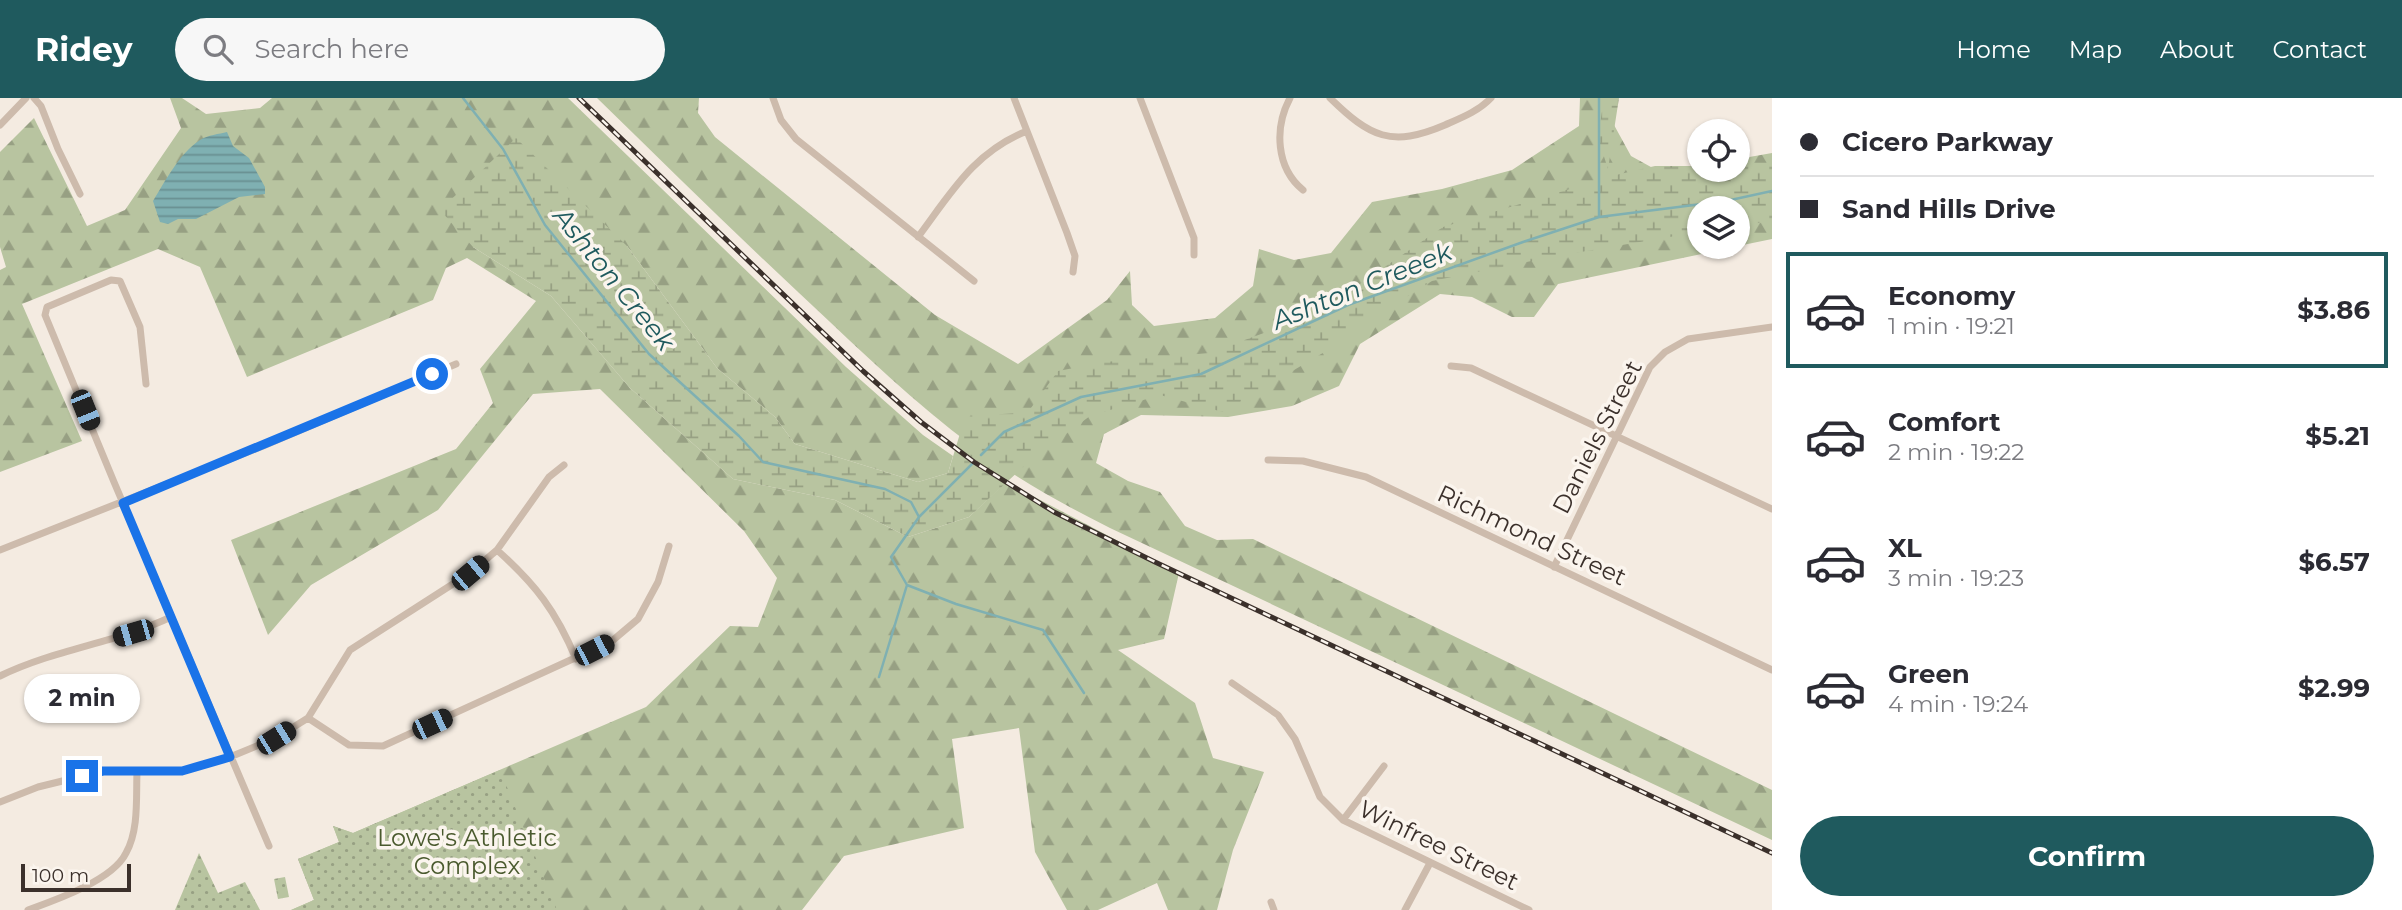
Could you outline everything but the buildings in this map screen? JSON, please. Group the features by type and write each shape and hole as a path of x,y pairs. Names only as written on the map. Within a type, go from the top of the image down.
{"street":[{"path":"0,125 26,98"},
{"path":"34,98 41,106 80,194"},
{"path":"773,98 781,120 796,139 974,281"},
{"path":"1014,98 1075,256 1073,272"},
{"path":"1140,98 1195,238 1194,255"},
{"path":"1290,98 1281,118 1279,140 1291,178 1303,190"},
{"path":"1330,98 1367,130 1390,137 1422,134 1462,118 1491,98"},
{"path":"0,108 9,116"},
{"path":"918,237 976,162 1000,143 1027,131"},
{"path":"146,384 140,327 120,281 111,279 47,307 46,314 123,503 269,846"},
{"name":"Daniels Street","path":"1554,567 1650,367 1665,352 1688,339 1772,327"},
{"path":"0,550 123,503 456,364"},
{"path":"1451,366 1471,368 1772,509"},
{"name":"Richmond Street","path":"1268,460 1303,461 1366,477 1772,670"},
{"path":"0,802 38,787 103,771 182,771 230,757 276,738 308,718 351,650 470,573 497,550 549,477 564,465"},
{"path":"308,718 349,745 383,746 576,659 612,641 638,619 658,582 669,546"},
{"path":"497,550 519,569 550,606 576,659"},
{"path":"0,676 60,652 133,633 172,617"},
{"name":"Winfree Street","path":"1232,683 1278,715 1295,739 1320,797 1343,820 1529,910"},
{"path":"1343,820 1384,766"},
{"path":"28,910 54,901 113,870 126,854 133,835 138,772"},
{"path":"1405,910 1430,863"}],"green space":[{"path":"170,98 182,98 206,114 260,108 272,98 568,98 846,367 923,435 953,456 948,473 918,482 795,444 775,417 717,368 627,246 473,247 551,296 630,388 733,479 835,500 908,537 969,517 1006,482 1179,573 1164,639 1118,650 1195,703 1213,758 1264,772 1233,850 1217,910 1168,910 1157,883 1098,910 1067,910 1035,852 1019,728 952,739 964,828 844,856 802,910 291,910 314,900 298,859 339,842 333,826 353,833 646,707 730,626 758,627 777,578 744,531 600,389 533,394 438,510 311,585 268,635 231,540 456,449 493,403 480,369 536,301 467,258 446,268 433,300 247,377 200,267 158,249 22,304 82,441 0,472 0,270 6,267 0,247 0,152 34,118 87,226 125,210 181,128"},
{"path":"597,98 699,98 698,113 715,137 935,315 1018,364 1107,300 1130,271 1132,305 1154,326 1215,318 1253,286 1259,249 1294,260 1331,253 1372,202 1442,189 1512,170 1579,126 1580,98 1611,98 1608,114 1631,156 1660,172 1687,168 1687,182 1750,182 1750,157 1772,153 1772,239 1750,244 1750,196 1687,196 1687,257 1558,284 1534,317 1512,317 1472,297 1440,294 1360,344 1339,386 1292,406 1228,417 1141,415 1104,434 1096,463 1128,481 1160,492 1185,526 1217,540 1253,539 1772,790 1772,840 1110,528 1051,497 1009,471 930,413 771,267"},
{"path":"1604,98 1619,98 1608,169 1598,138"},
{"path":"516,138 627,246 717,368 775,417 795,444 918,482 948,473 965,417 1028,412 1058,371 1105,362 1209,353 1316,314 1443,227 1655,166 1687,166 1687,182 1750,182 1750,165 1772,163 1772,221 1750,224 1750,196 1687,196 1687,234 1432,281 1376,316 1338,344 1223,412 1160,395 1090,416 1033,458 969,517 908,537 835,500 733,479 630,388 551,296 473,247 440,210"},
{"name":"Lowe's Athletic Complex","path":"500,770 557,910 291,910 314,900 298,859 339,842 333,826 353,833"},
{"path":"199,853 218,893 245,882 260,910 175,910"},
{"path":"285,877 289,897 278,899 274,879"}],"water":[{"path":"227,132 233,146 249,158 265,187 265,194 239,197 196,219 178,219 168,224 160,222 153,201 179,160 200,140"}],"waterway":[{"name":"Ashton Creek","path":"463,98 503,149 545,225 649,354 739,436 763,462 885,489 911,502 919,517"},
{"path":"1599,98 1599,217"},
{"name":"Ashton Creeek","path":"981,455 1004,432 1081,397 1201,374 1348,305 1523,242 1599,217 1726,201 1772,191"},
{"path":"879,677 907,585 891,557 919,517 974,462"},
{"path":"907,585 956,604 1043,630 1084,693"}],"railway":[{"path":"579,98 863,371 921,422 974,462 1054,512 1155,562 1772,853"}],"route":[{"path":"82,776 103,771 182,771 230,757 123,503 432,374"}]}
